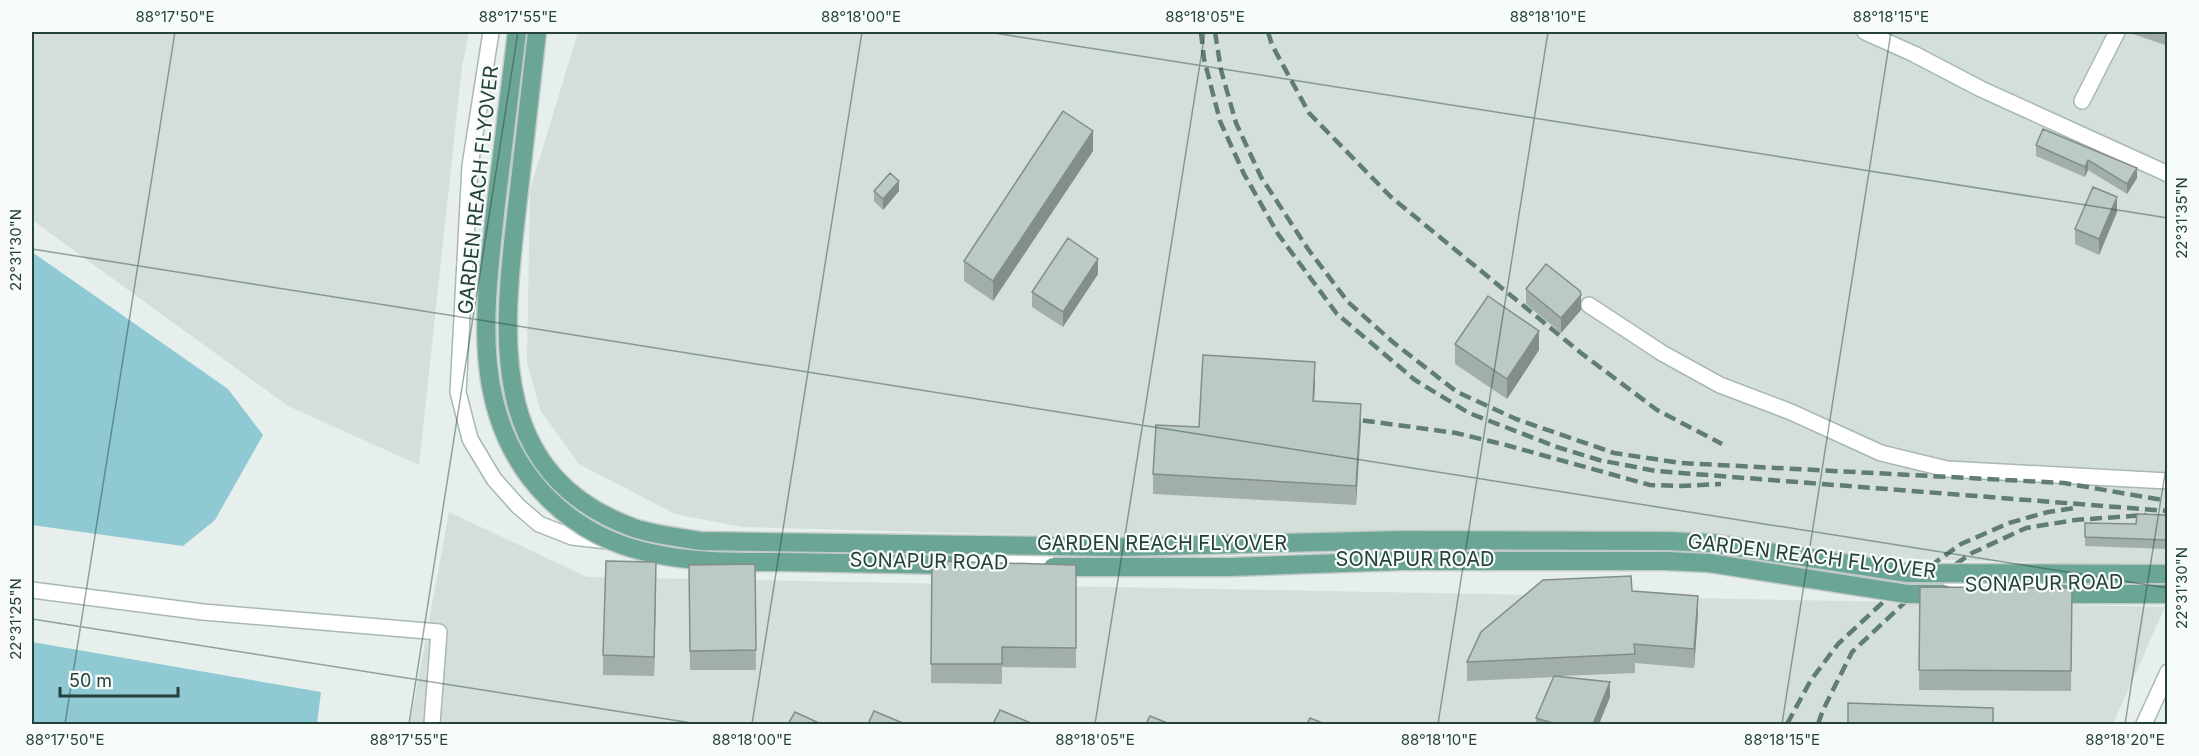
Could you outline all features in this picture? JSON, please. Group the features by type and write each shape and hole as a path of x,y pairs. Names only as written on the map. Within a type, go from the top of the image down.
{"main road":[{"name":"GARDEN REACH FLYOVER","path":"517,32 488,283 487,357 492,397 510,445 525,472 539,489 554,504 590,530 630,548 699,561 1120,568 1402,561 1666,561 1709,563 1790,574 1867,589 1907,594 2168,594"},
{"name":"GARDEN REACH FLYOVER","path":"537,32 508,285 508,356 512,393 524,428 537,452 554,475 583,502 636,528 700,541 1120,547 1402,540 1667,541 1711,543 1908,573 2168,574"}],"street":[{"name":"SONAPUR ROAD","path":"491,32 470,166 458,392 470,440 494,479 518,506 539,524 572,537 788,558 1041,562 1447,557 1730,568 1904,585 1927,583 2006,586 2168,580"},
{"path":"1865,32 1914,54 1981,89 2168,174"},
{"path":"2082,101 2117,32"},
{"path":"1589,305 1691,371 1881,453 1947,469 2168,481"},
{"path":"32,590 203,612 439,632 432,724"},
{"path":"2144,724 2168,672"}],"shaded area":[{"path":"32,32 469,32 462,66 419,465 288,406 32,220"},
{"path":"578,32 2167,32 2167,566 742,527 675,514 579,464 540,410 527,361 530,190"},
{"path":"449,512 587,577 2165,607 2113,724 410,724"}],"water":[{"path":"32,252 228,389 263,435 215,520 183,546 32,525"},
{"path":"32,642 321,692 317,724 32,724"}],"building":[{"path":"1063,111 1093,131 993,281 964,261"},
{"path":"2043,129 2137,168 2127,184 2088,160 2085,167 2036,145"},
{"path":"890,173 899,181 883,199 874,191"},
{"path":"2093,187 2117,197 2099,239 2075,229"},
{"path":"1068,238 1098,259 1063,312 1032,292"},
{"path":"1546,264 1580,291 1581,295 1561,318 1526,289"},
{"path":"1488,296 1539,331 1507,379 1455,344"},
{"path":"1203,355 1315,362 1313,401 1361,404 1356,486 1153,474 1156,425 1199,427"},
{"path":"2137,514 2167,515 2166,540 2085,537 2085,523 2136,524"},
{"path":"606,561 656,562 654,657 603,655"},
{"path":"932,561 1076,565 1076,648 1002,647 1002,664 931,664"},
{"path":"755,564 756,650 690,651 689,565"},
{"path":"1631,576 1632,591 1698,596 1694,649 1634,644 1635,654 1467,662 1481,632 1543,580"},
{"path":"1920,587 2072,588 2071,671 1919,670"},
{"path":"1554,676 1610,682 1593,724 1556,724 1536,718"},
{"path":"1848,703 1993,708 1993,724 1848,724"},
{"path":"1000,710 1033,724 993,724"},
{"path":"874,711 905,724 868,724"},
{"path":"795,712 821,724 788,724"},
{"path":"1150,716 1170,724 1146,724"},
{"path":"1310,718 1325,724 1307,724"}],"railway":[{"path":"1201,32 1204,59 1220,121 1244,174 1278,234 1337,314 1415,380 1469,413 1557,447 1599,460 1656,471 2168,511"},
{"path":"1215,32 1221,70 1236,123 1261,177 1308,249 1348,302 1394,343 1457,392 1516,419 1614,453 1681,463 2064,483 2168,501"},
{"path":"1268,32 1272,45 1309,113 1391,197 1581,353 1657,410 1722,444"},
{"path":"1345,418 1456,433 1650,485 1721,484"},
{"path":"1787,724 1811,680 1838,644 1894,592 1961,544 2009,523 2048,512 2075,508"},
{"path":"1818,724 1852,652 1918,590 1972,553 2026,528 2075,520 2146,515"}]}
